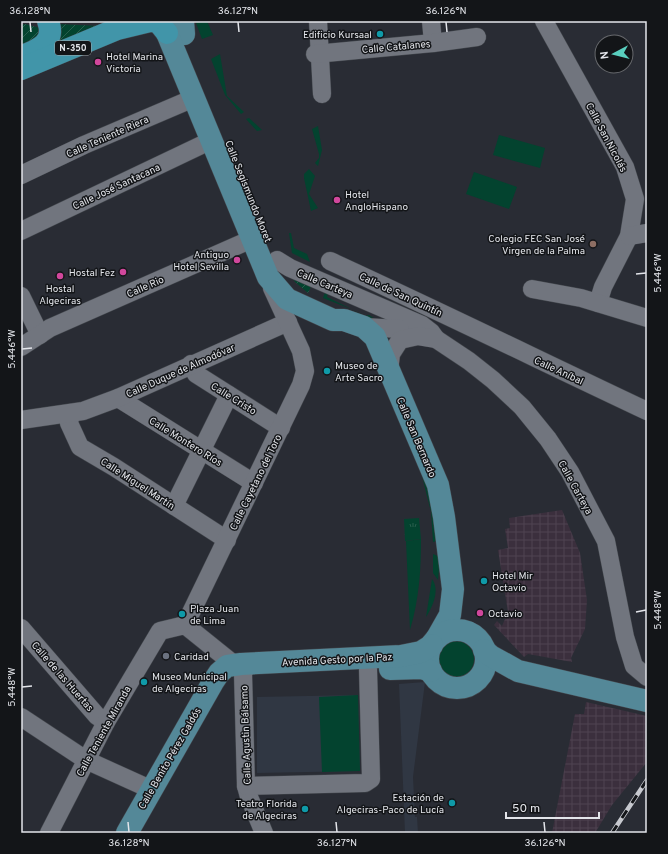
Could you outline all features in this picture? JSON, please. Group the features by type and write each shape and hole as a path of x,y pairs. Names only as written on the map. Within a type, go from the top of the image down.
{"highway":[{"path":"23,64 33,52 47,44 51,34 48,21"},
{"path":"122,25 169,25"},
{"name":"N-350","path":"23,64 122,25"}],"main road":[{"name":"Calle Segismundo Moret","path":"169,25 194,98 252,239 273,268"},
{"name":"Calle Segismundo Moret","path":"169,25 273,268"},
{"path":"273,268 287,299 333,320 344,320 378,347"},
{"name":"Calle San Bernardo","path":"378,347 438,484 444,517 453,588 450,616 435,641"},
{"name":"Calle San Bernardo","path":"453,588 457,595 461,615 478,642"},
{"path":"478,642 485,665 482,673 469,685 454,688 439,682 430,671 428,659 435,641 445,633 454,630 478,642 491,656 518,671 647,701"},
{"name":"Avenida Gesto por la Paz","path":"246,666 401,656 421,652 435,641"},
{"name":"Avenida Gesto por la Paz","path":"246,666 368,669 422,668 430,671"},
{"name":"Calle Benito Pérez Galdós","path":"127,833 150,789 213,682 246,666"},
{"path":"482,673 498,671 508,673 518,671"}],"street":[{"path":"318,21 317,54 322,94"},
{"path":"431,21 433,43"},
{"name":"Calle San Nicolás","path":"544,21 625,167 635,199 629,236 603,287 598,303"},
{"name":"Calle Catalanes","path":"317,54 433,43 477,37"},
{"name":"Calle Teniente Riera","path":"21,175 84,145 194,98"},
{"name":"Calle José Santacana","path":"23,225 212,140"},
{"path":"629,236 647,233"},
{"name":"Calle Rio","path":"21,347 50,328 252,239"},
{"name":"Calle de San Quintín","path":"330,261 395,290 471,328"},
{"path":"273,268 272,289 288,322"},
{"name":"Calle Carteya","path":"273,268 290,268 422,325 431,332 431,338"},
{"path":"532,289 598,303 647,318"},
{"path":"21,296 40,335"},
{"name":"Calle Duque de Almodóvar","path":"21,420 83,411 118,398 191,364 288,322"},
{"name":"Calle Cayetano del Toro","path":"185,625 301,385 305,371 301,351 288,322"},
{"name":"Calle Aníbal","path":"471,328 647,411"},
{"path":"400,329 378,347 391,354 396,344 407,337 431,338"},
{"name":"Calle Carteya","path":"378,347 400,329 415,331 431,338 475,366 522,408 548,439 570,472 606,541 625,637 634,666 647,677"},
{"name":"Calle Cristo","path":"191,364 196,374 281,428"},
{"path":"174,506 229,395"},
{"name":"Calle Montero Ríos","path":"118,398 254,483"},
{"name":"Calle Miguel Martín","path":"71,413 69,423 80,447 227,540"},
{"path":"185,625 231,662 246,666"},
{"name":"Calle Teniente Miranda","path":"49,833 106,722 160,631 185,625"},
{"name":"Calle de las Huertas","path":"21,628 97,716 106,722"},
{"name":"Calle Agustin Bálsamo","path":"246,666 246,786 264,833"},
{"path":"246,786 365,782 371,779 368,669"},
{"path":"21,717 86,760 150,789"}],"shaded area":[{"path":"562,510 580,553 587,600 585,629 571,658 572,662 528,654 524,657 494,625 497,621 502,626 508,612 498,550 508,548 505,529 510,528 509,518"},
{"name":"Estación de Algeciras-Paco de Lucía","path":"425,682 413,777 415,817 417,817 418,833 405,833 399,684"},
{"path":"358,695 360,771 257,773 257,697"},
{"path":"586,702 647,716 647,762 612,805 595,833 552,833 575,714 584,714"}],"green space":[{"path":"207,21 213,35 202,39 196,23"},
{"path":"25,24 40,28 42,33 21,51 21,25"},
{"path":"58,24 100,26 54,47"},
{"path":"220,54 227,96 244,112 241,114 225,95 211,59"},
{"path":"249,118 262,130 257,131 246,119"},
{"path":"318,126 322,150 318,166 315,163 319,158 319,154 312,129"},
{"path":"499,135 545,148 540,168 493,155"},
{"path":"309,169 315,176 309,194 318,208 311,211 304,178 304,174"},
{"path":"474,172 517,187 509,209 466,194"},
{"path":"289,233 291,233 294,248 307,254 310,262 292,253"},
{"path":"290,272 313,282 308,293 295,282"},
{"path":"327,287 329,289 327,297 351,309 323,298"},
{"path":"351,309 365,316 369,315 375,319 404,322 375,322"},
{"path":"419,464 434,508 437,541 433,542 431,512"},
{"path":"419,518 421,539 405,541 404,519"},
{"path":"421,539 419,585 416,607 410,630 406,541"},
{"path":"433,554 440,557 438,580 433,573"},
{"path":"432,579 435,588 435,598 426,617"},
{"path":"459,641 469,646 473,652 473,666 469,672 463,676 453,677 443,672 439,666 438,656 443,646 449,642"},
{"path":"358,695 360,771 322,772 319,697"}],"railway":[{"path":"612,833 647,780"}],"place":[{"name":"Edificio Kursaal","path":"380,34"},
{"name":"Hotel Marina Victoria","path":"98,62"},
{"name":"Hotel AngloHispano","path":"337,200"},
{"name":"Colegio FEC San José Virgen de la Palma","path":"593,244"},
{"name":"Antiguo Hotel Sevilla","path":"237,260"},
{"name":"Hostal Fez","path":"123,272"},
{"name":"Hostal Algeciras","path":"60,276"},
{"name":"Museo de Arte Sacro","path":"327,371"},
{"name":"Hotel Mir Octavio","path":"484,581"},
{"name":"Octavio","path":"480,613"},
{"name":"Plaza Juan de Lima","path":"182,614"},
{"name":"Caridad","path":"166,656"},
{"name":"Museo Municipal de Algeciras","path":"144,682"},
{"name":"Estación de Algeciras-Paco de Lucía","path":"452,803"},
{"name":"Teatro Florida de Algeciras","path":"305,809"}]}
